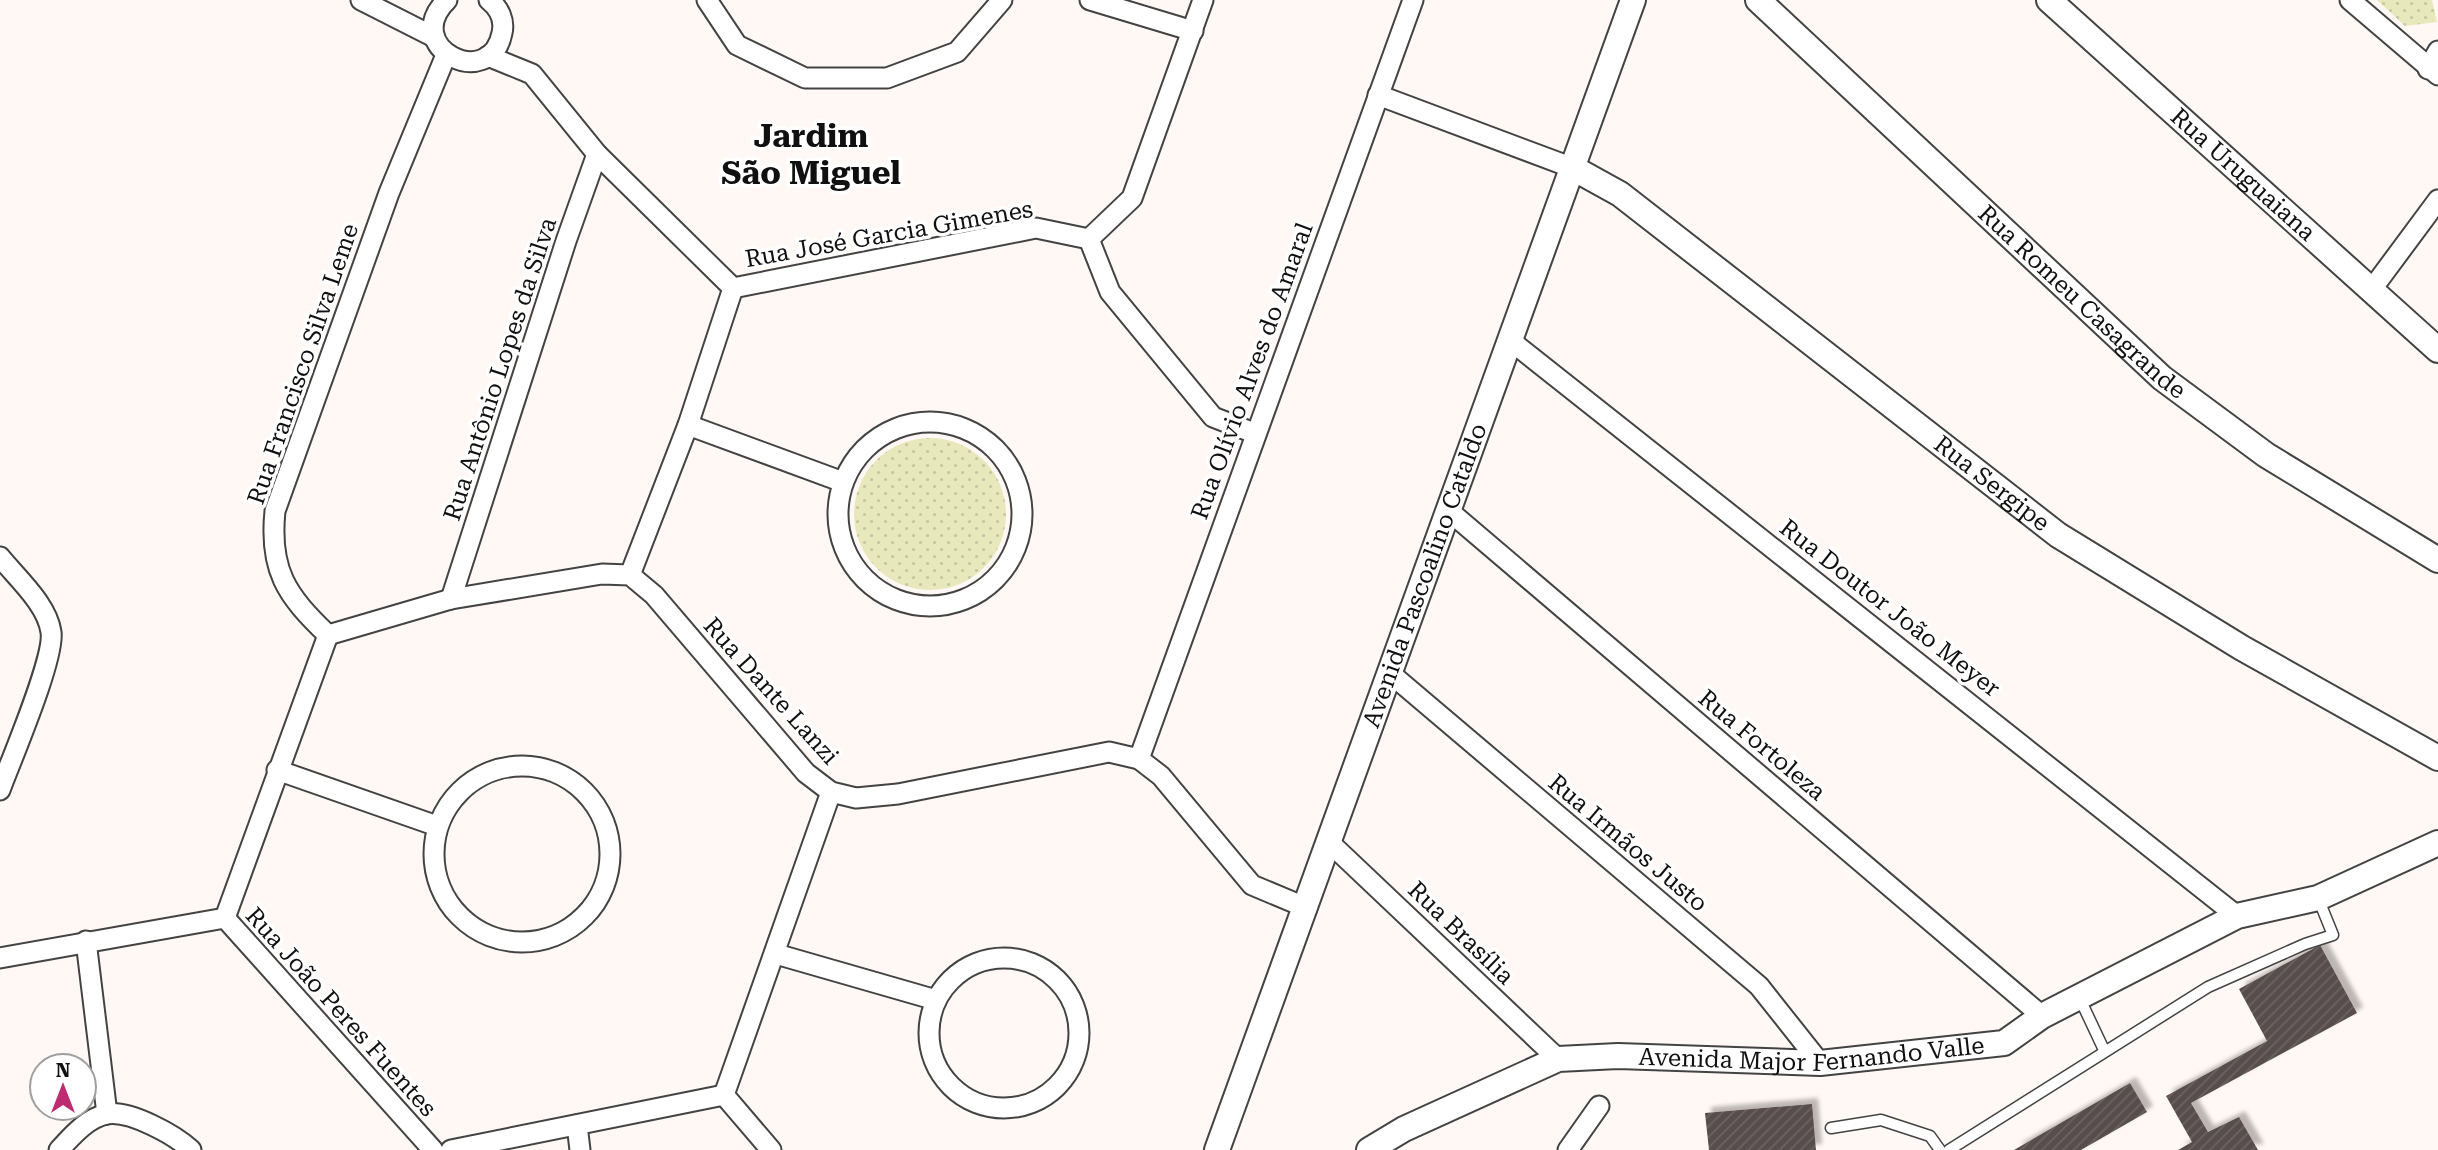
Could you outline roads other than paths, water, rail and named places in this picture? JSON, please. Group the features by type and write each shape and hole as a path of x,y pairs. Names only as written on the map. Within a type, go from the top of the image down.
{"street":[{"path":"360,0 434,37 446,55 460,61 474,62 488,56 499,45 503,30 501,14 489,0"},
{"path":"434,37 433,22 439,8 447,0"},
{"path":"707,0 737,45 805,78 887,78 957,52 1002,0"},
{"path":"1090,0 1193,31"},
{"path":"1203,0 1132,198 1089,239 1110,292 1213,417 1254,433"},
{"name":"Rua Olívio Alves do Amaral","path":"1139,759 1254,433 1413,0"},
{"name":"Avenida Pascoalino Cataldo","path":"1217,1150 1307,908 1633,0"},
{"name":"Rua Romeu Casagrande","path":"1758,0 2162,378 2266,455 2438,560"},
{"name":"Rua Uruguaiana","path":"2049,0 2438,350"},
{"path":"2350,0 2433,72 2438,51"},
{"name":"Rua Francisco Silva Leme","path":"328,635 297,606 278,573 272,542 275,511 389,193 446,55"},
{"name":"Rua José Garcia Gimenes","path":"488,56 532,74 597,153 733,288 1036,228 1089,239"},
{"path":"1378,95 1573,168"},
{"name":"Rua Antônio Lopes da Silva","path":"451,599 597,153"},
{"name":"Rua Sergipe","path":"1573,168 1620,194 2059,536 2242,648 2438,758"},
{"path":"2372,289 2438,200"},
{"path":"225,918 328,635 451,599 602,574 630,575 688,425 733,288"},
{"name":"Rua Doutor João Meyer","path":"1511,341 2237,916"},
{"path":"939,422 969,430 994,447 1012,471 1021,510 1021,530 1011,559 983,588 966,598 936,606 906,602 878,590 856,569 842,542 837,512 843,482 858,456 881,436 909,424 939,422"},
{"path":"688,425 843,482"},
{"name":"Rua Fortoleza","path":"1449,511 2042,1016"},
{"path":"0,557 44,610 52,633 49,657 0,790"},
{"name":"Rua Dante Lanzi","path":"630,575 654,595 806,773 831,792 856,798 898,794 1109,752 1139,759 1161,776 1252,885 1307,908"},
{"name":"Rua Irmãos Justo","path":"1391,674 1759,986 1819,1063"},
{"path":"528,766 547,771 581,789 600,811 610,839 610,868 600,896 582,919 558,935 530,942 500,940 473,929 452,909 442,892 433,855 437,826 451,800 472,780 499,769 528,766"},
{"path":"277,771 437,826"},
{"path":"724,1095 831,792"},
{"name":"Rua Brasília","path":"1330,843 1558,1059"},
{"name":"Avenida Major Fernando Valle","path":"1369,1150 1404,1129 1558,1059 1618,1056 1819,1063 2004,1043 2042,1016 2237,916 2318,898 2438,843"},
{"name":"Rua João Peres Fuentes","path":"0,958 225,918 433,1150"},
{"path":"86,941 107,1114"},
{"path":"776,954 936,1000"},
{"path":"993,958 1018,958 1042,967 1061,982 1074,1003 1080,1027 1078,1051 1069,1074 1052,1093 1029,1105 1004,1109 979,1105 956,1092 939,1073 930,1050 928,1024 936,1000 950,980 970,965 993,958"},
{"path":"451,1150 724,1095"},
{"path":"724,1095 771,1150"},
{"path":"1569,1150 1599,1106"},
{"path":"59,1150 79,1128 107,1114 137,1119 178,1138 191,1150"},
{"path":"577,1125 580,1150"}],"lane":[{"path":"1949,1150 2208,987 2305,944 2333,935 2318,898"},
{"path":"2079,998 2104,1050"},
{"path":"1831,1128 1881,1120 1930,1136 1940,1150"}],"district":[{"name":"Jardim São Miguel","path":"811,154"}]}
